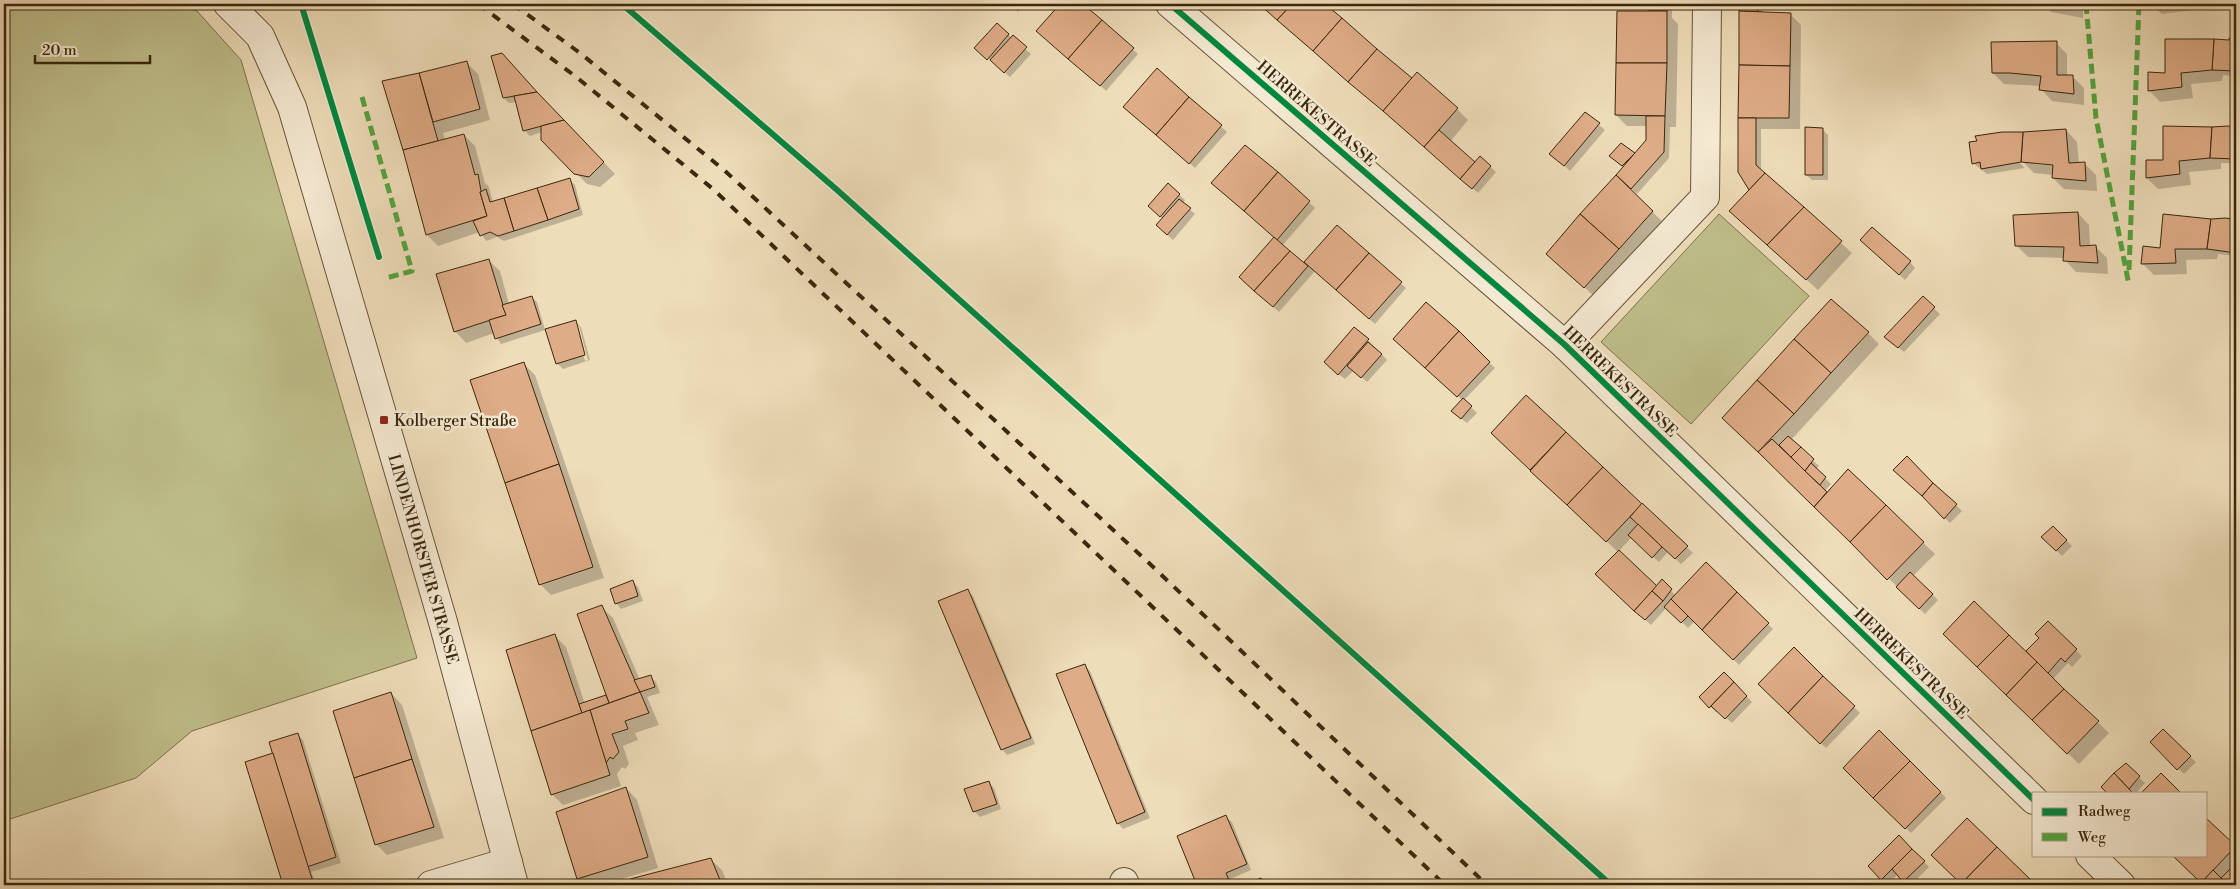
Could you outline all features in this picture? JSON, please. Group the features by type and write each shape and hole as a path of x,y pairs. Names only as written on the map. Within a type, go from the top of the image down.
{"street":[{"name":"LINDENHORSTER STRASSE","path":"228,4 260,36 295,116 440,613 511,874"},
{"name":"HERREKESTRASSE","path":"1170,4 1565,345 2032,798"},
{"path":"1565,345 1705,197 1707,4"},
{"path":"2091,856 2121,885"},
{"path":"431,885 511,874"}],"green space":[{"path":"4,4 178,4 197,11 241,60 417,658 192,731 136,778 4,821"},
{"path":"1719,214 1809,296 1691,424 1601,342"}],"building":[{"path":"1060,4 1083,4 1102,20 1068,59 1036,31"},
{"path":"1259,4 1292,4 1277,20"},
{"path":"1292,4 1325,4 1342,18 1313,51 1277,20"},
{"path":"1650,4 1667,4 1667,11 1649,11"},
{"path":"1739,4 1757,4 1758,12 1739,11"},
{"path":"2054,4 2072,4 2072,7"},
{"path":"1617,11 1667,11 1667,63 1616,63"},
{"path":"1739,11 1791,13 1790,66 1739,65"},
{"path":"1342,18 1377,49 1348,82 1313,51"},
{"path":"1102,20 1134,48 1100,86 1068,59"},
{"path":"997,23 1009,34 987,60 974,48"},
{"path":"1013,35 1027,47 1004,73 990,60"},
{"path":"2229,38 2236,39 2236,71 2212,70 2214,39 2229,40"},
{"path":"2165,39 2214,39 2212,70 2181,73 2182,87 2148,91 2148,72 2165,73"},
{"path":"2057,41 2057,75 2073,75 2074,94 2039,90 2041,76 1992,73 1991,42"},
{"path":"1377,49 1412,78 1383,111 1348,82"},
{"path":"502,53 537,92 503,98 491,56"},
{"path":"467,61 480,109 433,122 419,73"},
{"path":"1616,63 1667,63 1665,116 1615,115"},
{"path":"1739,65 1790,66 1789,118 1738,118"},
{"path":"1157,68 1189,97 1156,135 1123,107"},
{"path":"1417,72 1458,108 1424,147 1383,111"},
{"path":"419,73 438,141 403,150 382,81"},
{"path":"537,92 564,120 523,131 514,96"},
{"path":"1189,97 1222,125 1189,164 1156,135"},
{"path":"1585,112 1600,123 1564,166 1549,154"},
{"path":"1646,116 1665,116 1664,152 1631,189 1616,175 1646,140"},
{"path":"1738,118 1756,118 1756,165 1765,173 1749,190 1738,172"},
{"path":"564,120 604,162 589,177 574,174 541,140 541,126"},
{"path":"2163,126 2212,127 2210,158 2179,161 2180,174 2146,178 2146,160 2163,160"},
{"path":"2228,126 2236,128 2236,159 2210,158 2212,127"},
{"path":"1805,127 1823,128 1823,175 1805,175"},
{"path":"2066,129 2069,163 2085,162 2086,181 2052,178 2053,165 2021,162 2023,132"},
{"path":"1439,130 1475,162 1460,179 1424,147"},
{"path":"2002,132 2023,132 2021,162 1981,169 1980,162 1972,164 1969,142 1977,141 1975,136"},
{"path":"464,134 475,175 478,174 480,192 487,216 426,235 403,150"},
{"path":"1621,143 1635,153 1622,166 1609,156"},
{"path":"1245,145 1278,172 1244,211 1211,183"},
{"path":"1480,156 1491,166 1472,189 1460,179"},
{"path":"1278,172 1310,201 1277,240 1244,211"},
{"path":"1765,173 1804,207 1767,245 1729,211"},
{"path":"1616,175 1653,211 1619,249 1580,214"},
{"path":"570,178 579,209 548,220 537,188"},
{"path":"1168,183 1180,194 1160,217 1148,206"},
{"path":"537,188 548,220 514,231 504,198"},
{"path":"486,189 490,202 504,198 514,231 498,236 490,232 480,236 473,221 487,216 480,192"},
{"path":"1179,199 1191,208 1167,235 1156,225"},
{"path":"1804,207 1842,241 1806,280 1767,245"},
{"path":"2078,212 2080,246 2096,245 2098,263 2063,261 2064,247 2015,246 2013,215"},
{"path":"1580,214 1619,249 1584,288 1546,254"},
{"path":"2163,214 2211,219 2207,249 2175,249 2176,263 2141,264 2143,246 2160,248"},
{"path":"2226,218 2236,220 2236,253 2207,249 2211,219"},
{"path":"1337,225 1369,253 1336,290 1304,262"},
{"path":"1872,227 1911,261 1899,275 1860,240"},
{"path":"1274,237 1290,251 1254,291 1239,277"},
{"path":"1290,251 1308,266 1273,307 1254,291"},
{"path":"1369,253 1402,282 1369,319 1336,290"},
{"path":"489,259 506,315 454,332 436,274"},
{"path":"532,296 541,324 495,339 489,320 506,315 502,305"},
{"path":"1923,296 1935,307 1898,348 1884,337"},
{"path":"1831,299 1869,332 1831,373 1794,339"},
{"path":"1426,302 1459,331 1425,368 1393,339"},
{"path":"576,320 585,355 556,364 545,329"},
{"path":"1354,327 1369,339 1338,375 1324,362"},
{"path":"1459,331 1490,362 1457,397 1425,368"},
{"path":"1794,339 1831,373 1794,414 1757,380"},
{"path":"1368,342 1382,354 1361,378 1347,366"},
{"path":"524,362 559,464 505,483 470,380"},
{"path":"1757,380 1794,414 1758,452 1722,418"},
{"path":"1526,395 1566,432 1530,470 1491,433"},
{"path":"1463,398 1472,406 1461,419 1451,411"},
{"path":"1566,432 1603,467 1567,505 1530,471"},
{"path":"1788,436 1801,447 1791,457 1779,445"},
{"path":"1772,439 1827,492 1814,507 1758,452"},
{"path":"1801,447 1814,459 1805,471 1791,457"},
{"path":"1907,456 1933,483 1922,496 1893,470"},
{"path":"1811,463 1826,477 1820,485 1805,471"},
{"path":"559,464 593,567 539,585 505,483"},
{"path":"1603,467 1642,504 1606,542 1567,505"},
{"path":"1848,469 1886,505 1850,542 1814,507"},
{"path":"1933,483 1957,504 1944,519 1922,496"},
{"path":"1642,503 1688,546 1675,559 1630,517"},
{"path":"1886,505 1924,542 1887,580 1850,542"},
{"path":"1638,524 1662,547 1652,558 1628,535"},
{"path":"2053,526 2067,540 2056,551 2041,537"},
{"path":"1619,550 1657,586 1634,611 1595,574"},
{"path":"1706,562 1737,592 1702,630 1671,599"},
{"path":"1910,572 1933,594 1919,609 1896,587"},
{"path":"1662,579 1672,589 1663,601 1652,591"},
{"path":"633,580 638,596 615,604 610,589"},
{"path":"968,589 1031,738 1001,750 938,601"},
{"path":"1652,591 1663,601 1645,620 1634,611"},
{"path":"1737,592 1769,623 1733,660 1702,630"},
{"path":"1671,599 1688,616 1681,623 1664,607"},
{"path":"1974,601 2009,635 1977,667 1943,634"},
{"path":"602,605 640,692 609,703 577,614"},
{"path":"2048,621 2077,649 2065,662 2061,658 2048,673 2026,651 2039,638 2035,634"},
{"path":"555,634 582,713 531,731 506,650"},
{"path":"2009,635 2037,662 2006,695 1977,667"},
{"path":"1794,647 1823,676 1788,713 1758,684"},
{"path":"2037,662 2064,689 2032,720 2006,695"},
{"path":"1085,664 1145,812 1117,824 1056,674"},
{"path":"1724,672 1734,682 1709,708 1699,697"},
{"path":"651,675 655,687 640,692 634,680"},
{"path":"1823,676 1855,706 1820,744 1788,713"},
{"path":"1734,682 1747,696 1725,719 1711,706"},
{"path":"2064,689 2099,721 2067,754 2032,720"},
{"path":"391,692 412,759 354,778 333,711"},
{"path":"640,692 649,713 625,721 628,729 612,734 619,752 613,759 610,757 606,763 590,710"},
{"path":"606,695 609,703 582,713 579,704"},
{"path":"590,710 610,775 551,795 531,731"},
{"path":"2163,729 2191,756 2177,770 2150,742"},
{"path":"1879,730 1910,761 1873,798 1843,768"},
{"path":"298,733 336,857 307,867 269,742"},
{"path":"273,753 313,882 300,885 283,885 245,762"},
{"path":"412,759 434,827 375,845 354,778"},
{"path":"1910,761 1941,792 1905,829 1873,798"},
{"path":"2126,763 2140,776 2129,789 2114,773"},
{"path":"2114,773 2132,792 2106,792 2101,787"},
{"path":"2161,773 2180,792 2142,792"},
{"path":"989,781 997,804 973,812 964,789"},
{"path":"626,787 648,857 577,879 556,812"},
{"path":"1226,815 1247,864 1226,873 1231,885 1190,885 1196,883 1177,836"},
{"path":"1967,818 1997,847 1961,884 1931,855"},
{"path":"2208,820 2236,846 2201,883 2173,856 2208,856"},
{"path":"1899,835 1912,849 1881,880 1868,866"},
{"path":"1997,847 2030,879 2023,885 1962,885 1961,884"},
{"path":"1912,849 1925,861 1903,882 1892,869"},
{"path":"711,858 722,885 632,885 630,879"},
{"path":"2230,869 2236,874 2236,885 2229,885 2221,878"},
{"path":"2213,870 2229,885 2203,885 2201,883"},
{"path":"1261,878 1264,885 1244,885"}],"railway":[{"path":"478,4 575,76 713,189 1445,885"},
{"path":"513,4 580,53 724,170 1150,564 1487,885"}],"marked path":[{"path":"2086,4 2096,118 2129,285"},
{"path":"2129,270 2139,4"},
{"path":"362,97 412,271 386,278"}],"cycle path":[{"path":"301,4 379,257"},
{"path":"622,4 836,189 1611,885"},
{"path":"1170,4 1565,345 2032,798"}],"place":[{"name":"Kolberger Straße","path":"384,420"}]}
